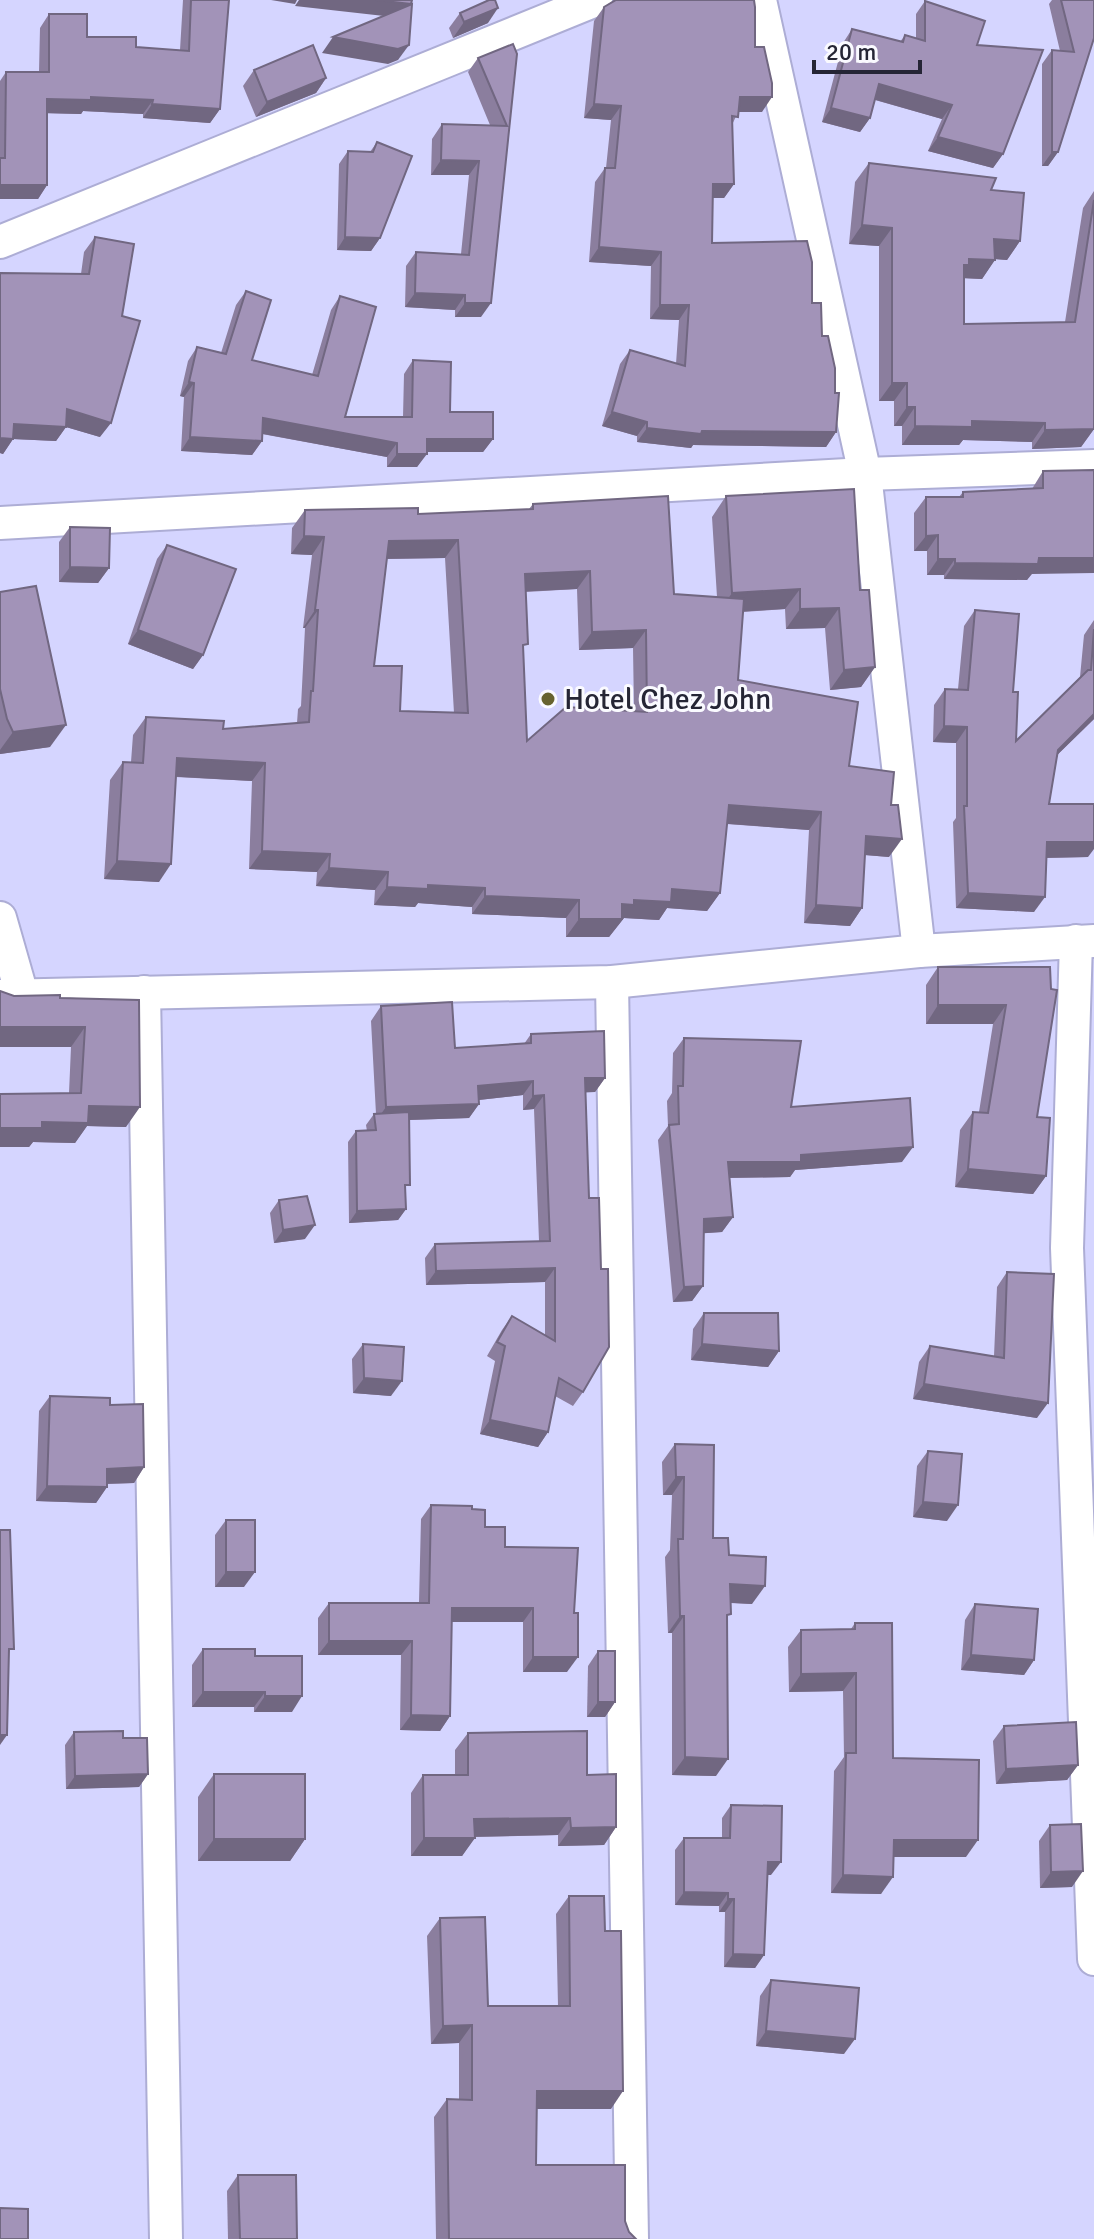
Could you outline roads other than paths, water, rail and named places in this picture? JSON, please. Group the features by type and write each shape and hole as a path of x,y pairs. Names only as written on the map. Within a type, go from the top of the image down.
{"street":[{"path":"0,242 596,0"},
{"path":"760,0 865,474 919,951"},
{"path":"0,523 865,474 1094,466"},
{"path":"0,918 11,995 612,982 919,951 1085,941 1067,1248 1094,1959"},
{"path":"612,982 632,2239"},
{"path":"144,992 166,2239"}],"place":[{"name":"Hotel Chez John","path":"548,699"}]}
